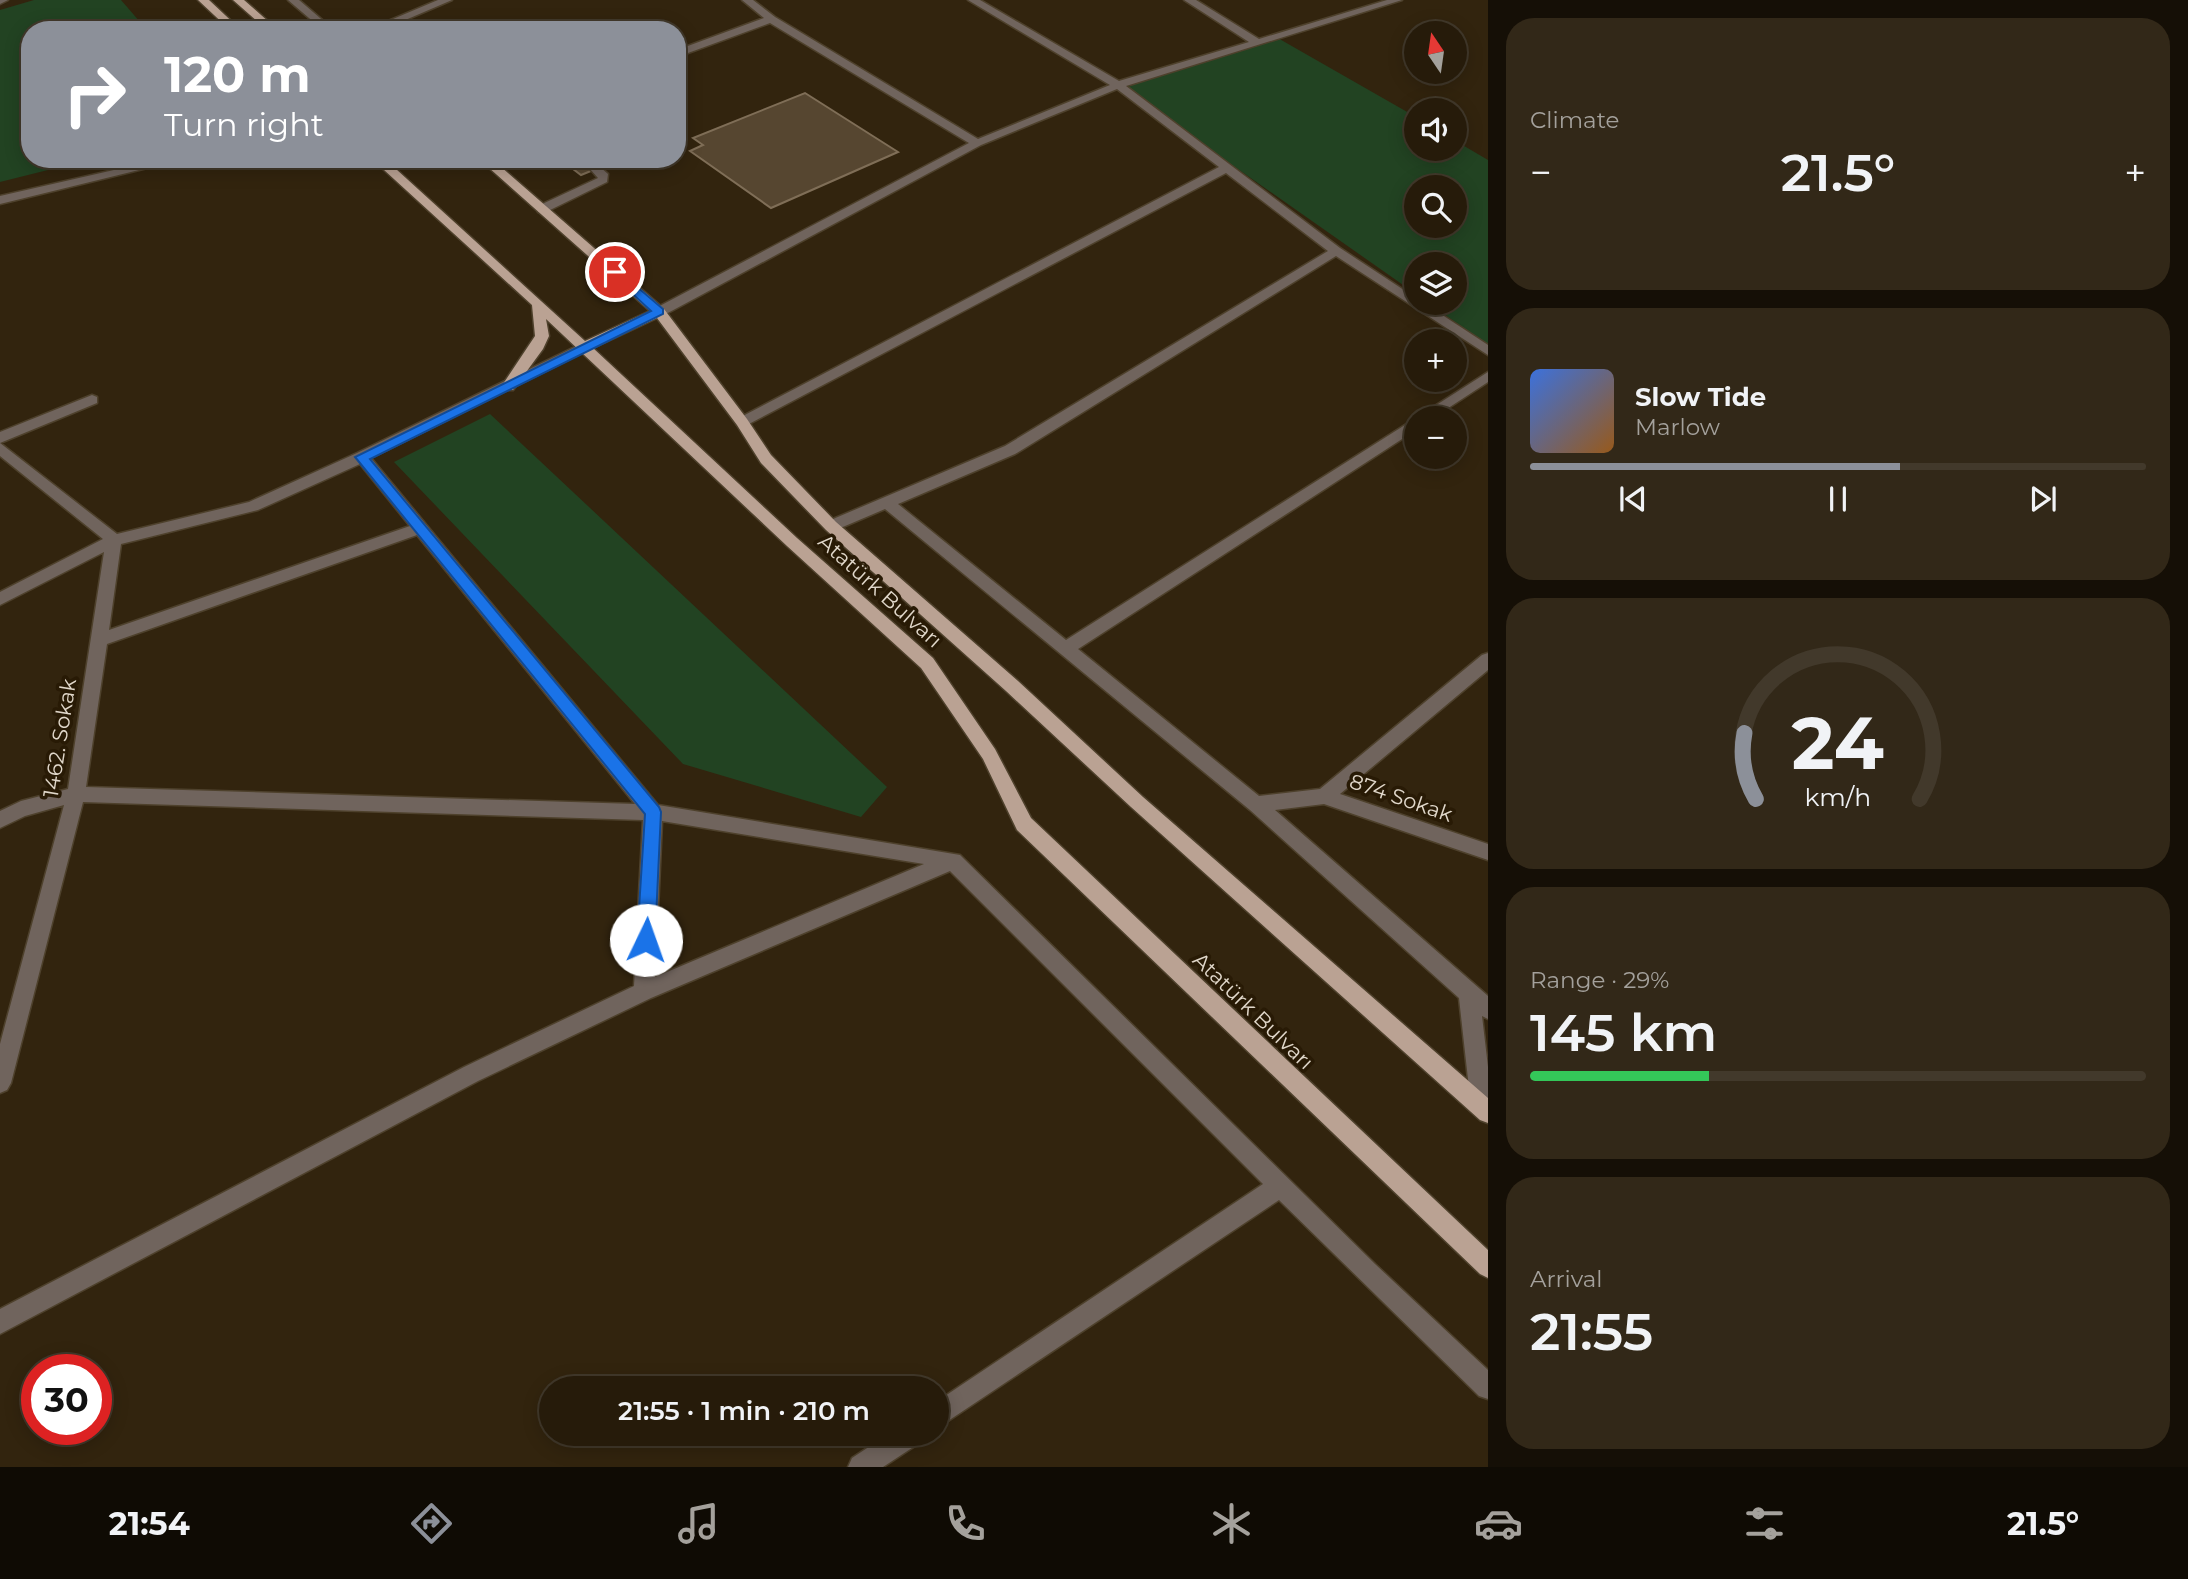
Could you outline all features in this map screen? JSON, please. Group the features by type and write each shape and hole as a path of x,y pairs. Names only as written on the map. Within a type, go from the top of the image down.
{"main road":[{"path":"203,0 226,21"},
{"path":"237,0 262,21"},
{"name":"Atatürk Bulvarı","path":"388,168 538,304 792,542 927,663 989,754 1024,824 1488,1266"},
{"name":"Atatürk Bulvarı","path":"495,168 659,312 742,422 766,459 831,526 1012,686 1147,811 1485,1109"},
{"path":"508,387 536,349 542,336 538,304"},
{"path":"583,347 659,312"}],"street":[{"path":"293,0 318,21"},
{"path":"394,21 447,0"},
{"path":"747,0 771,19 977,143"},
{"path":"974,0 1118,85 1336,251 1488,351"},
{"path":"1189,0 1257,42"},
{"path":"659,312 977,143 1118,85 1378,2 1397,0"},
{"path":"686,51 771,19"},
{"path":"742,422 1228,167"},
{"path":"0,200 139,168"},
{"path":"542,209 603,180 604,176 596,169"},
{"path":"831,526 1010,450 1336,251"},
{"path":"0,599 114,540 253,506 508,387 583,347"},
{"path":"1442,406 1488,376"},
{"path":"0,438 92,400"},
{"path":"1065,649 1404,431"},
{"path":"0,448 114,540"},
{"path":"362,457 653,812 644,991"},
{"path":"886,502 1256,804 1488,1009"},
{"path":"99,640 420,528"},
{"name":"1462. Sokak","path":"0,1083 76,794 114,540"},
{"path":"1324,796 1488,660"},
{"path":"0,820 21,809 76,794 653,812 953,861 1280,1186 1488,1387"},
{"name":"874 Sokak","path":"1256,804 1324,796 1488,852"},
{"path":"0,1322 372,1125 644,991 953,861"},
{"path":"1469,993 1485,1109"},
{"path":"949,1408 1280,1186"},
{"path":"861,1467 892,1446"}],"green space":[{"path":"34,0 121,0 139,21 21,21 21,168 56,168 0,182 0,10"},
{"path":"1276,37 1404,110 1404,161 1467,161 1467,148 1488,160 1488,345 1445,315 1467,315 1467,252 1404,252 1404,286 1118,85"},
{"path":"490,414 887,787 861,817 683,764 394,462"}],"building":[{"path":"805,93 898,152 771,208 690,151 703,145 693,138"},
{"path":"572,168 598,168 581,175"}],"route":[{"path":"615,272 659,312 362,457 653,812 646,940"}]}
